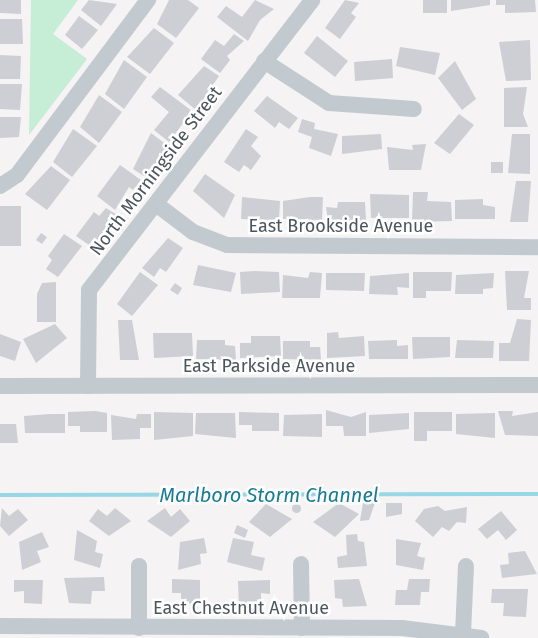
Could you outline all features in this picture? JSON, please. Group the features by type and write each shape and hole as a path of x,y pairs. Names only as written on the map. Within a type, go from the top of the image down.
{"street":[{"path":"0,186 18,175 148,0"},
{"name":"North Morningside Street","path":"88,386 89,290 312,0"},
{"path":"264,61 329,103 414,110"},
{"name":"East Brookside Avenue","path":"156,204 193,232 227,244 538,247"},
{"name":"East Parkside Avenue","path":"0,386 538,385"},
{"path":"301,564 302,628"},
{"path":"139,566 139,628"},
{"path":"463,634 466,566"},
{"name":"East Chestnut Avenue","path":"0,626 302,628 463,634 481,638"}],"green space":[{"path":"31,0 78,0 53,34 87,59 29,135"}],"building":[{"path":"0,0 21,0 21,14 0,13"},
{"path":"89,0 117,4 101,26 81,10"},
{"path":"169,0 188,0 199,8 176,38 157,24"},
{"path":"255,0 274,9 260,20 248,41 217,17 226,6 242,17"},
{"path":"345,0 359,3 351,13 356,17 340,39 325,28"},
{"path":"423,0 447,0 447,13 423,13"},
{"path":"451,0 490,0 490,5 451,11"},
{"path":"496,0 535,0 536,12 505,13 505,5 496,5"},
{"path":"79,16 98,30 82,49 65,35"},
{"path":"0,19 22,19 23,44 0,44"},
{"path":"154,28 174,43 150,74 127,57"},
{"path":"234,34 244,41 227,56 230,60 220,73 201,59 215,40 224,46"},
{"path":"317,36 348,61 335,77 304,53"},
{"path":"530,40 531,80 506,81 499,42"},
{"path":"400,47 440,53 435,75 396,66"},
{"path":"0,55 21,56 20,79 0,79"},
{"path":"392,59 393,78 355,81 354,62"},
{"path":"124,60 147,77 124,109 105,94"},
{"path":"455,61 476,99 462,110 438,78"},
{"path":"204,66 219,76 196,110 178,95"},
{"path":"0,84 22,84 20,110 0,109"},
{"path":"160,87 192,111 169,142 154,130 169,112 151,97"},
{"path":"527,87 523,114 528,127 504,127 504,88"},
{"path":"99,95 122,112 99,143 80,127"},
{"path":"267,96 298,118 289,129 279,122 275,128 254,111"},
{"path":"459,114 474,125 450,154 434,143"},
{"path":"0,117 21,117 19,137 0,138"},
{"path":"302,119 315,123 314,129 338,134 331,156 309,148 312,137 298,132"},
{"path":"73,129 97,146 72,177 53,162"},
{"path":"246,129 258,137 251,146 261,156 251,170 244,165 239,172 224,162"},
{"path":"151,133 167,145 147,178 133,169"},
{"path":"381,134 382,149 342,154 342,136"},
{"path":"512,134 530,134 530,174 508,173"},
{"path":"426,144 421,170 389,170 387,147 413,150 412,145"},
{"path":"491,162 503,162 503,173 491,173"},
{"path":"120,165 141,180 133,190 129,187 115,210 97,196"},
{"path":"51,166 70,180 47,210 25,194"},
{"path":"205,174 235,195 224,218 193,191"},
{"path":"516,181 531,181 528,222 510,222"},
{"path":"413,192 428,192 427,201 451,202 452,221 412,222"},
{"path":"370,194 409,195 409,218 371,218"},
{"path":"242,197 280,201 279,220 241,219"},
{"path":"323,197 322,220 283,219 283,201"},
{"path":"483,199 483,205 495,207 495,219 455,219 455,200"},
{"path":"338,202 365,202 366,220 328,221 326,207 337,208"},
{"path":"0,206 21,206 21,246 0,246"},
{"path":"106,208 117,215 92,247 76,236 94,212 99,216"},
{"path":"41,233 47,237 42,244 36,240"},
{"path":"64,234 82,246 58,277 46,269 52,260 48,256"},
{"path":"168,238 183,248 166,272 160,268 154,277 142,268"},
{"path":"198,265 236,273 231,292 193,285"},
{"path":"505,271 529,271 524,298 531,298 531,310 507,310"},
{"path":"140,272 158,285 132,316 117,304"},
{"path":"240,272 279,272 280,292 241,294"},
{"path":"310,272 322,273 320,298 282,298 283,275 308,278"},
{"path":"413,272 452,272 451,291 426,291 426,298 413,298"},
{"path":"326,273 365,273 364,291 326,290"},
{"path":"409,273 409,288 397,287 398,295 369,294 370,276"},
{"path":"494,273 493,288 483,289 483,294 455,294 456,275"},
{"path":"56,282 56,322 37,322 37,294 42,283"},
{"path":"175,283 182,288 178,295 170,290"},
{"path":"517,319 531,320 529,361 499,361 499,343 510,343"},
{"path":"118,320 132,320 139,360 120,360"},
{"path":"55,324 67,338 36,363 23,339"},
{"path":"338,332 339,338 364,336 365,356 327,358 327,333"},
{"path":"153,333 192,333 193,356 154,358"},
{"path":"0,334 21,342 15,361 0,356"},
{"path":"251,336 280,336 281,356 240,358 240,343 251,343"},
{"path":"412,337 450,337 450,357 413,359"},
{"path":"197,340 225,340 225,345 235,346 236,360 196,359"},
{"path":"397,340 397,346 408,345 408,359 369,359 368,341"},
{"path":"457,340 494,341 493,358 455,358"},
{"path":"283,341 310,341 310,347 320,347 321,360 283,359"},
{"path":"326,410 351,417 366,412 366,436 344,436 343,426 326,426"},
{"path":"498,411 513,411 512,416 538,412 538,436 505,435"},
{"path":"68,412 107,413 107,432 80,432 80,426 68,426"},
{"path":"154,412 193,413 193,436 154,440"},
{"path":"239,412 279,413 279,431 252,431 252,425 239,425"},
{"path":"414,412 452,412 452,431 427,431 427,441 414,441"},
{"path":"196,413 235,413 236,438 195,434"},
{"path":"409,413 409,429 369,433 369,415"},
{"path":"495,413 495,438 456,434 456,414"},
{"path":"65,414 65,433 25,433 24,416"},
{"path":"137,414 151,414 151,428 140,428 140,439 112,440 111,415 136,419"},
{"path":"322,414 322,437 283,436 284,415"},
{"path":"0,424 16,424 18,443 0,443"},
{"path":"339,503 359,514 335,537 313,522"},
{"path":"363,503 375,503 369,520 360,521"},
{"path":"386,503 402,503 402,514 386,517"},
{"path":"266,504 292,519 270,537 249,522"},
{"path":"296,504 300,508 296,512 292,508"},
{"path":"438,506 445,511 467,507 466,523 457,522 449,531 442,527 433,537 415,521 424,509"},
{"path":"2,508 9,516 18,509 28,520 9,536 0,526"},
{"path":"115,508 131,521 109,536 89,521 98,509 107,516"},
{"path":"165,508 171,517 180,509 190,521 171,537 147,521"},
{"path":"501,511 517,530 506,540 498,530 487,539 478,529"},
{"path":"237,525 248,530 245,538 234,533"},
{"path":"77,530 97,541 95,552 103,554 100,568 74,560"},
{"path":"42,532 49,547 37,551 41,562 22,570 19,542"},
{"path":"357,534 358,541 364,542 367,566 338,568 337,557 347,555 346,535"},
{"path":"204,538 207,553 200,554 201,564 178,570 180,542"},
{"path":"233,538 254,542 251,555 265,558 262,571 227,562"},
{"path":"396,539 421,543 417,556 425,558 423,570 396,565"},
{"path":"525,551 537,574 502,578 500,565 509,564 508,553"},
{"path":"104,577 105,591 92,591 91,604 69,603 64,578"},
{"path":"172,579 200,580 200,604 181,603 181,593 172,593"},
{"path":"359,579 367,606 343,607 342,599 335,598 334,580"},
{"path":"409,579 430,579 429,592 421,592 420,605 395,605 396,590 407,590"},
{"path":"14,580 43,580 42,604 24,603 24,591 14,592"},
{"path":"270,580 270,594 261,593 261,607 239,607 238,581"},
{"path":"492,589 528,589 526,617 503,616 504,603 491,603"}],"waterway":[{"name":"Marlboro Storm Channel","path":"0,495 538,494"}]}
